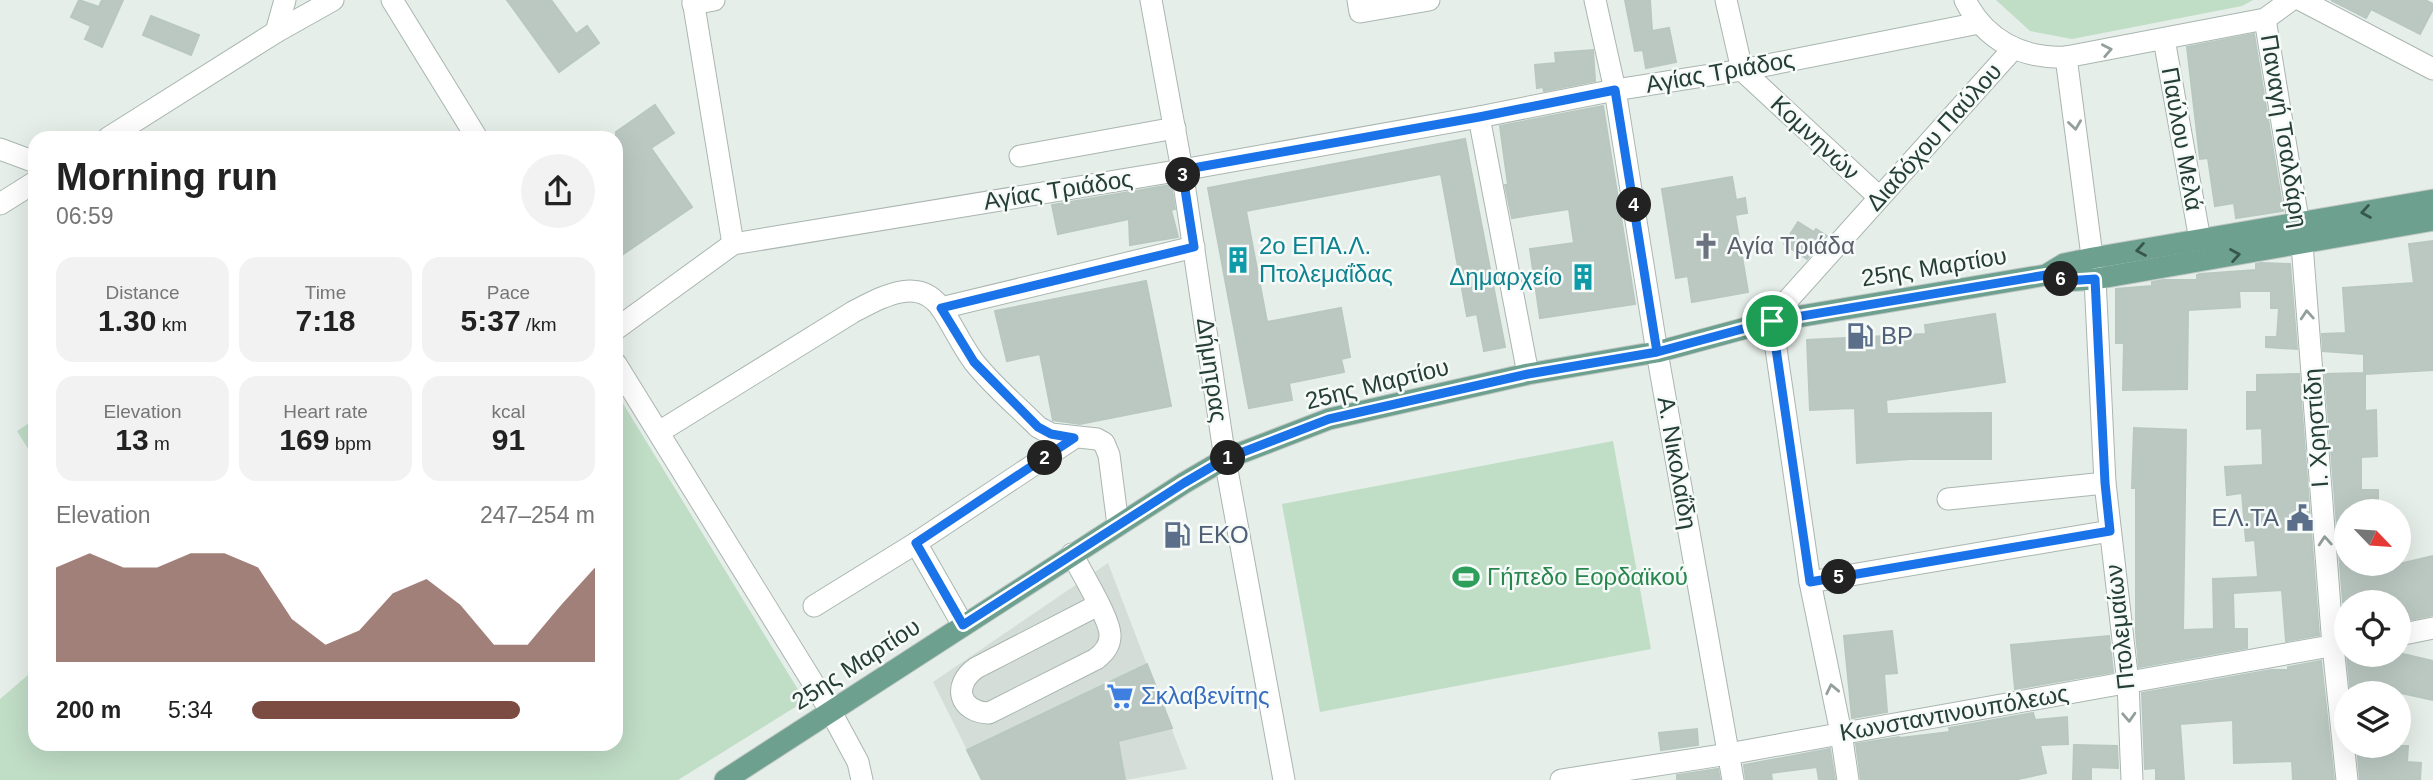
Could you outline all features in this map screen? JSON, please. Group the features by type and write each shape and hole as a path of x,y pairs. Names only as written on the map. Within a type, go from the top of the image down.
{"main road":[{"name":"25ης Μαρτίου","path":"725,780 1072,554 1225,459 1329,419 1528,374 1657,352 1772,321 2046,275 2064,264 2094,268 2301,233 2433,200"},
{"name":"25ης Μαρτίου","path":"2094,268 2200,240 2433,220"}],"street":[{"path":"276,32 285,0"},
{"path":"119,131 276,32 333,0"},
{"path":"393,0 473,131"},
{"name":"Δήμητρας","path":"1151,0 1182,170 1225,459 1284,780"},
{"path":"1358,0 1360,12 1429,0"},
{"name":"Α. Νικολαΐδη","path":"1595,0 1615,90 1657,352 1733,780"},
{"path":"1726,0 1742,70"},
{"path":"1965,0 1979,23 1992,36 2013,49 2034,56 2066,57 2265,19 2291,0"},
{"path":"2301,0 2433,69"},
{"path":"700,1 733,244"},
{"name":"Παναγή Τσαλδάρη","path":"2265,19 2301,233"},
{"name":"Αγίας Τριάδος","path":"623,324 733,244 1182,170 1615,90 1742,70 1979,23"},
{"name":"Παύλου Μελά","path":"2165,39 2200,240"},
{"name":"Διαδόχου Παύλου","path":"1772,321 1786,302 2013,49"},
{"name":"Πτολεμαίων","path":"2066,57 2094,268 2105,483 2127,683 2132,780"},
{"name":"Κομνηνών","path":"1742,70 1880,197"},
{"path":"1479,117 1528,374"},
{"path":"1020,156 1175,128"},
{"path":"0,149 28,159"},
{"path":"0,204 28,186"},
{"name":"Ι. Χρηστίδη","path":"2301,233 2335,590"},
{"path":"941,308 1194,247"},
{"path":"659,432 800,343 879,299 902,291 914,291 941,308 974,362 1038,427 1051,434 1097,439 1107,448 1118,525"},
{"path":"1772,321 1810,582 1848,780"},
{"path":"623,375 831,712 858,762 862,780"},
{"path":"814,606 916,543 1074,438"},
{"path":"1948,499 2105,483"},
{"path":"1810,582 2110,531"},
{"path":"916,543 963,625"},
{"path":"1072,554 1098,605 1110,630 1106,650 1096,659 989,713 976,710 962,698 962,682 976,668 1098,605"},
{"name":"Κωνσταντινουπόλεως","path":"1561,780 1728,754 2334,646"},
{"name":"Ι. Χρηστίδη","path":"2341,667 2347,780"}],"shaded area":[{"path":"1108,563 1187,769 1126,780 982,780 933,682"}],"green space":[{"path":"1996,0 2253,0 2242,6 2072,39 2030,31"},
{"path":"623,403 805,701 678,780 0,780 0,699 28,675 28,751 623,751"},
{"path":"28,424 28,449 17,431"},
{"name":"Γήπεδο Εορδαϊκού","path":"1613,441 1651,649 1320,712 1282,504"}],"building":[{"path":"79,0 99,7 102,0 123,0 102,47 85,39 91,26 71,17"},
{"path":"507,0 551,0 576,34 587,26 599,43 559,72"},
{"path":"1625,0 1650,0 1652,31 1669,28 1676,62 1646,68 1643,50 1635,51"},
{"path":"2331,0 2425,0 2433,4 2433,9 2420,34 2371,9 2366,18"},
{"path":"151,16 199,35 191,55 143,35"},
{"path":"2254,34 2283,211 2236,218 2234,203 2215,206 2208,158 2200,159 2187,47"},
{"path":"1593,50 1595,81 1544,91 1543,87 1537,88 1535,65 1556,63 1555,53"},
{"path":"655,105 674,133 651,148 692,207 623,254 623,131 617,131"},
{"path":"1603,106 1635,304 1540,318 1530,249 1574,243 1569,209 1512,218 1505,185 1508,185 1500,126"},
{"name":"2ο ΕΠΑ.Λ. Πτολεμαΐδας","path":"1465,139 1505,347 1484,351 1477,314 1467,316 1441,174 1246,211 1267,322 1341,308 1350,357 1341,359 1344,372 1289,383 1292,400 1249,408 1208,188"},
{"name":"Αγία Τριάδα","path":"1732,177 1736,200 1745,198 1747,213 1735,215 1748,292 1692,302 1688,276 1676,278 1662,189"},
{"path":"1171,185 1175,209 1171,210 1178,237 1130,245 1129,219 1058,234 1052,205"},
{"path":"1798,222 1827,236 1807,259 1784,244"},
{"path":"2433,241 2433,370 2365,374 2365,411 2376,410 2377,456 2361,457 2361,490 2378,490 2378,499 2335,499 2325,374 2364,373 2364,354 2323,351 2322,334 2346,333 2343,288 2414,283 2409,244"},
{"path":"2256,264 2290,264 2297,349 2266,347 2266,337 2277,337 2279,308 2271,308 2271,291 2239,291 2240,307 2188,310 2187,389 2123,390 2124,343 2116,343 2116,289 2152,286 2152,282 2163,280 2197,280 2197,275 2200,274 2256,270"},
{"path":"1146,281 1171,406 1080,424 1053,420 1040,354 1007,361 995,311"},
{"path":"1995,314 2005,382 1886,400 1887,414 1991,413 1991,459 1910,459 1857,463 1855,408 1810,410 1807,340 1926,334 1925,325"},
{"path":"2299,374 2319,635 2286,641 2282,590 2233,593 2234,629 2247,629 2247,648 2139,667 2136,633 2136,488 2132,488 2134,428 2186,430 2183,630 2214,629 2213,579 2258,577 2255,540 2246,541 2242,493 2227,495 2225,467 2263,465 2262,428 2247,429 2247,392 2257,392 2257,375"},
{"path":"2433,556 2433,615 2411,620 2411,590 2342,590 2341,576 2412,576 2412,561"},
{"path":"1892,631 1897,673 1884,674 1887,712 1852,718 1844,636"},
{"path":"2109,636 2113,672 2015,689 2011,645"},
{"path":"2411,656 2433,661 2433,700 2411,695 2411,681 2350,681 2348,667 2411,667"},
{"path":"2321,661 2334,780 2293,780 2292,761 2234,763 2233,720 2180,724 2184,780 2156,780 2156,768 2145,769 2142,693 2271,670 2288,670 2288,667"},
{"name":"Σκλαβενίτης","path":"1147,664 1172,728 1118,741 1125,780 982,780 967,750"},
{"path":"2033,713 2035,720 2067,717 2068,744 2040,745 2046,773 2014,780 1861,780 1856,744 1950,732 1949,728"},
{"path":"1697,729 1698,745 1661,750 1659,733"},
{"path":"2074,745 2117,746 2118,768 2091,767 2091,780 2073,780"},
{"path":"1830,749 1835,780 1819,780 1817,767 1771,773 1772,780 1746,780 1744,765"},
{"path":"2358,758 2407,758 2407,762 2421,763 2420,780 2360,780"},
{"path":"1718,769 1720,780 1677,780 1677,775"}],"place":[{"name":"Αγία Τριάδα","path":"1706,246"},
{"name":"2ο ΕΠΑ.Λ. Πτολεμαΐδας","path":"1238,260"},
{"name":"Δημαρχείο","path":"1583,277"},
{"name":"BP","path":"1860,336"},
{"name":"ΕΛ.ΤΑ","path":"2300,518"},
{"name":"EKO","path":"1177,535"},
{"name":"Γήπεδο Εορδαϊκού","path":"1466,577"},
{"name":"Σκλαβενίτης","path":"1120,696"}],"route":[{"path":"1772,321 1657,352 1528,374 1329,419 1225,459 963,625 916,543 1074,438 1051,434 1038,427 974,362 941,308 1194,247 1182,170 1615,90 1657,352 1714,337 1772,321 1810,582 2110,531 2105,483 2095,279 2065,281 2046,275 1772,321"}]}
